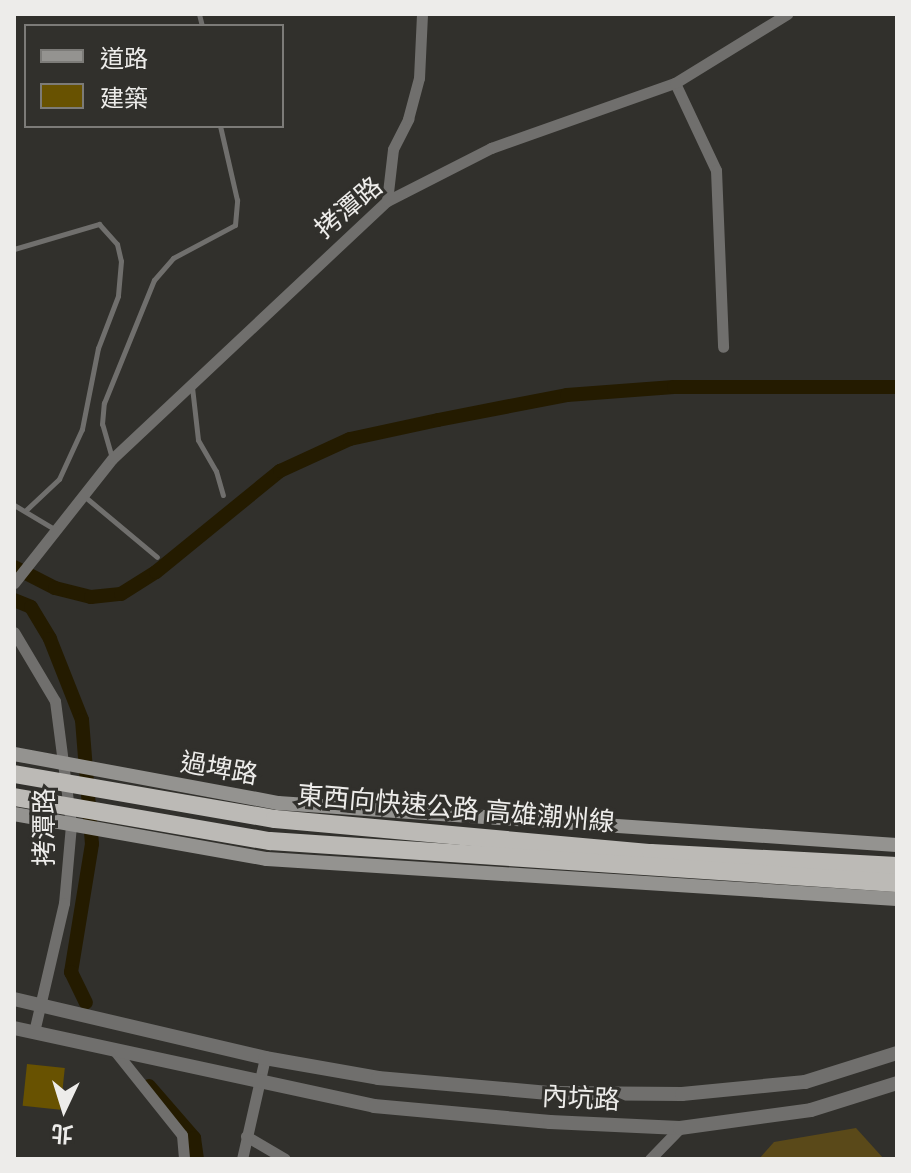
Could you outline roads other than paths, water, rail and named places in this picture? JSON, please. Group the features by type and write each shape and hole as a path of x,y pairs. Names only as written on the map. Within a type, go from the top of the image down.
{"highway":[{"name":"東西向快速公路 高雄潮州線","path":"14,774 275,819 651,853 897,866"},
{"name":"東西向快速公路 高雄潮州線","path":"14,797 270,841 897,883"}],"main road":[{"name":"過埤路","path":"14,754 70,767 278,803 897,845"},
{"path":"14,814 267,859 897,899"}],"street":[{"path":"387,201 393,149 408,119 419,78 422,14"},
{"name":"拷潭路","path":"14,583 112,459 387,201 491,148 675,83 787,14"},
{"path":"675,83 716,170 723,347"},
{"name":"拷潭路","path":"14,632 55,701 70,767 75,826 64,903 34,1032"},
{"name":"內坑路","path":"14,999 265,1058 378,1078 551,1093 682,1094 805,1082 897,1053"},
{"name":"內坑路","path":"14,1028 260,1085 374,1106 680,1128 811,1110 897,1083"},
{"path":"115,1051 182,1135 184,1159"},
{"path":"242,1159 265,1058"},
{"path":"650,1159 680,1128"},
{"path":"246,1136 285,1159"}],"lane":[{"path":"112,459 102,424 104,403 154,280 173,258 235,225 237,200 220,128"},
{"path":"14,249 99,224 117,244 121,261 118,296 98,348 82,429 59,479 26,510"},
{"path":"192,384 198,440 216,471 223,495"},
{"path":"84,496 157,557"},
{"path":"14,505 57,530"}],"waterway":[{"path":"14,567 55,588 91,597 121,594 156,572 280,471 350,439 438,420 567,395 674,387 897,387"},
{"path":"14,600 31,607 50,639 82,720 92,844 71,972 86,1003"},
{"path":"149,1086 194,1138 197,1159"}]}
